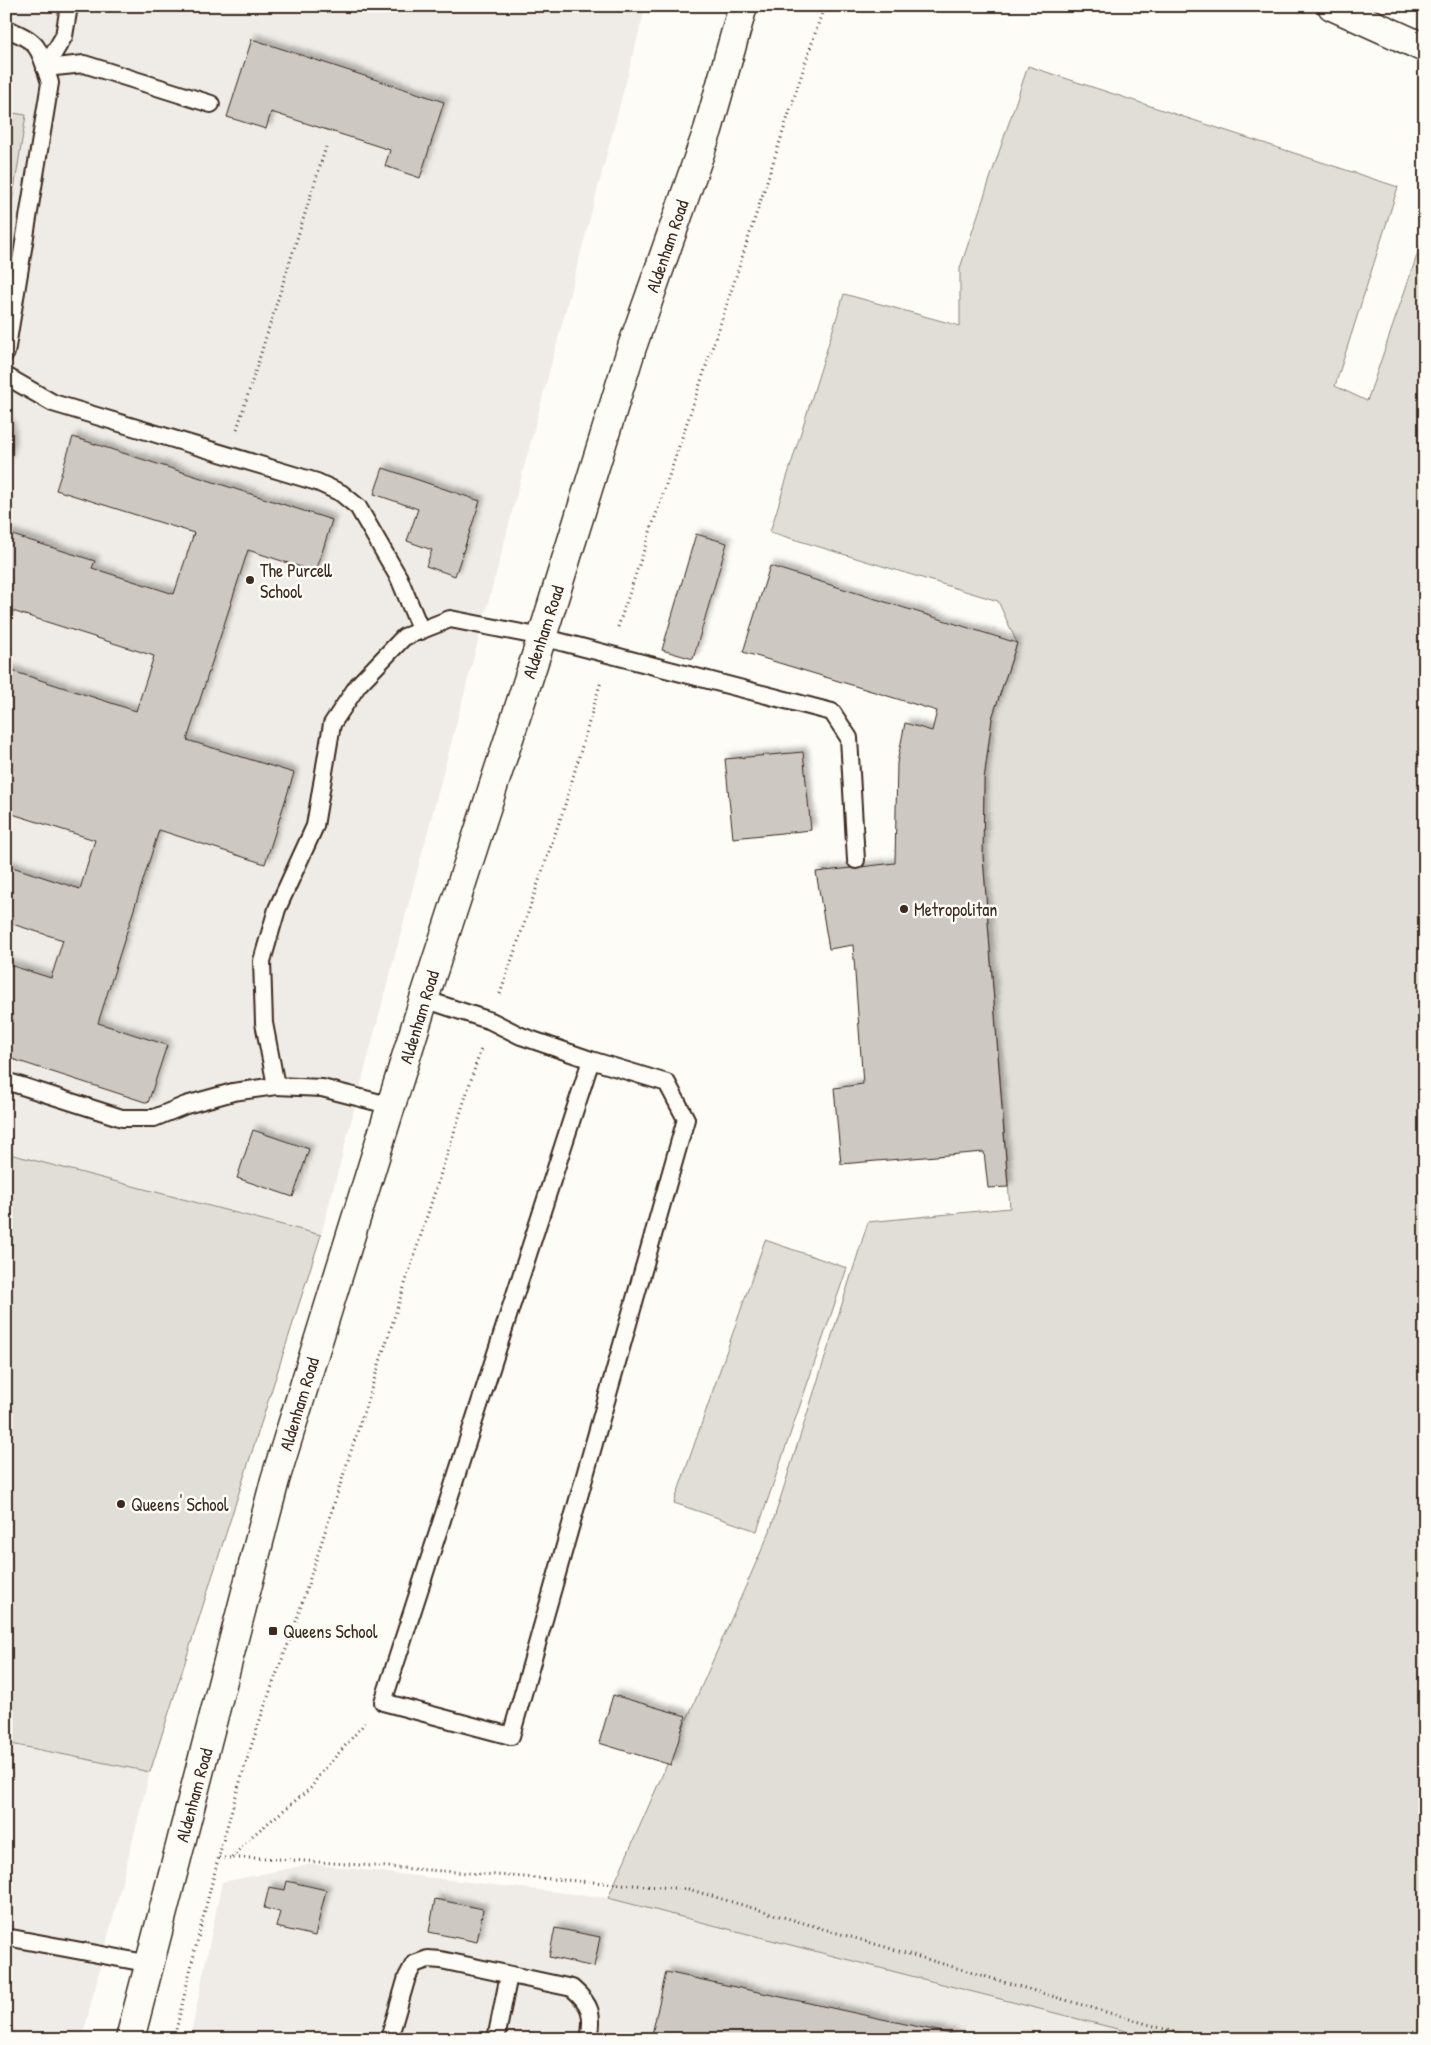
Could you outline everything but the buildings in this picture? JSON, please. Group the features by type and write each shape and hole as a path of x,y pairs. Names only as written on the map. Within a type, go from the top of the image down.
{"main road":[{"name":"Aldenham Road","path":"130,2039 275,1480 424,998 542,637 632,347 708,130 743,6"},
{"path":"1332,6 1425,48"}],"lane":[{"path":"45,68 64,36 69,6"},
{"path":"6,29 23,34 40,50 50,84 6,353"},
{"path":"45,68 84,64 210,104"},
{"path":"6,376 53,403 317,482 341,493 358,506 399,578 421,630"},
{"path":"276,1086 264,1023 262,961 277,909 315,826 332,724 358,685 404,637 421,630 450,619 542,637 832,712 849,738 856,860"},
{"path":"424,998 490,1021 521,1036 667,1083 686,1119 511,1736 383,1702 591,1060"},
{"path":"6,1080 122,1118 154,1118 186,1105 233,1092 276,1086 322,1088 392,1106"},
{"path":"6,1937 151,1964"},
{"path":"389,2039 407,1977 414,1964 428,1959 441,1960 572,1988 584,1998 589,2009 592,2022 589,2039"},
{"path":"496,2039 509,1975"}],"path":[{"path":"617,631 724,313 824,6"},
{"path":"229,455 326,146"},
{"path":"498,1000 564,808 604,672"},
{"path":"174,2039 223,1839 270,1690 291,1637 479,1056"},
{"path":"231,1859 252,1837 312,1787 383,1702"},
{"path":"219,1858 264,1858 688,1890 1198,2039"}],"shaded area":[{"name":"The Purcell School","path":"6,6 646,6 321,1235 150,1772 82,2039 6,2039"},
{"path":"1028,66 1398,187 1335,386 1367,401 1425,232 1425,2039 1156,2039 608,1898 770,1531 868,1222 1010,1208 983,857 984,779 992,718 1017,643 998,601 770,532 844,294 960,326 960,268"},
{"path":"6,112 26,115 6,240"},
{"name":"Queens' School","path":"6,1153 321,1235 150,1772 6,1743"},
{"path":"765,1240 847,1268 757,1531 674,1503"},
{"path":"311,1864 608,1898 1156,2039 190,2039 222,1882"}],"place":[{"name":"The Purcell School","path":"250,580"},
{"name":"Metropolitan","path":"904,909"},
{"name":"Queens' School","path":"121,1504"},
{"name":"Queens School","path":"273,1631"}]}
